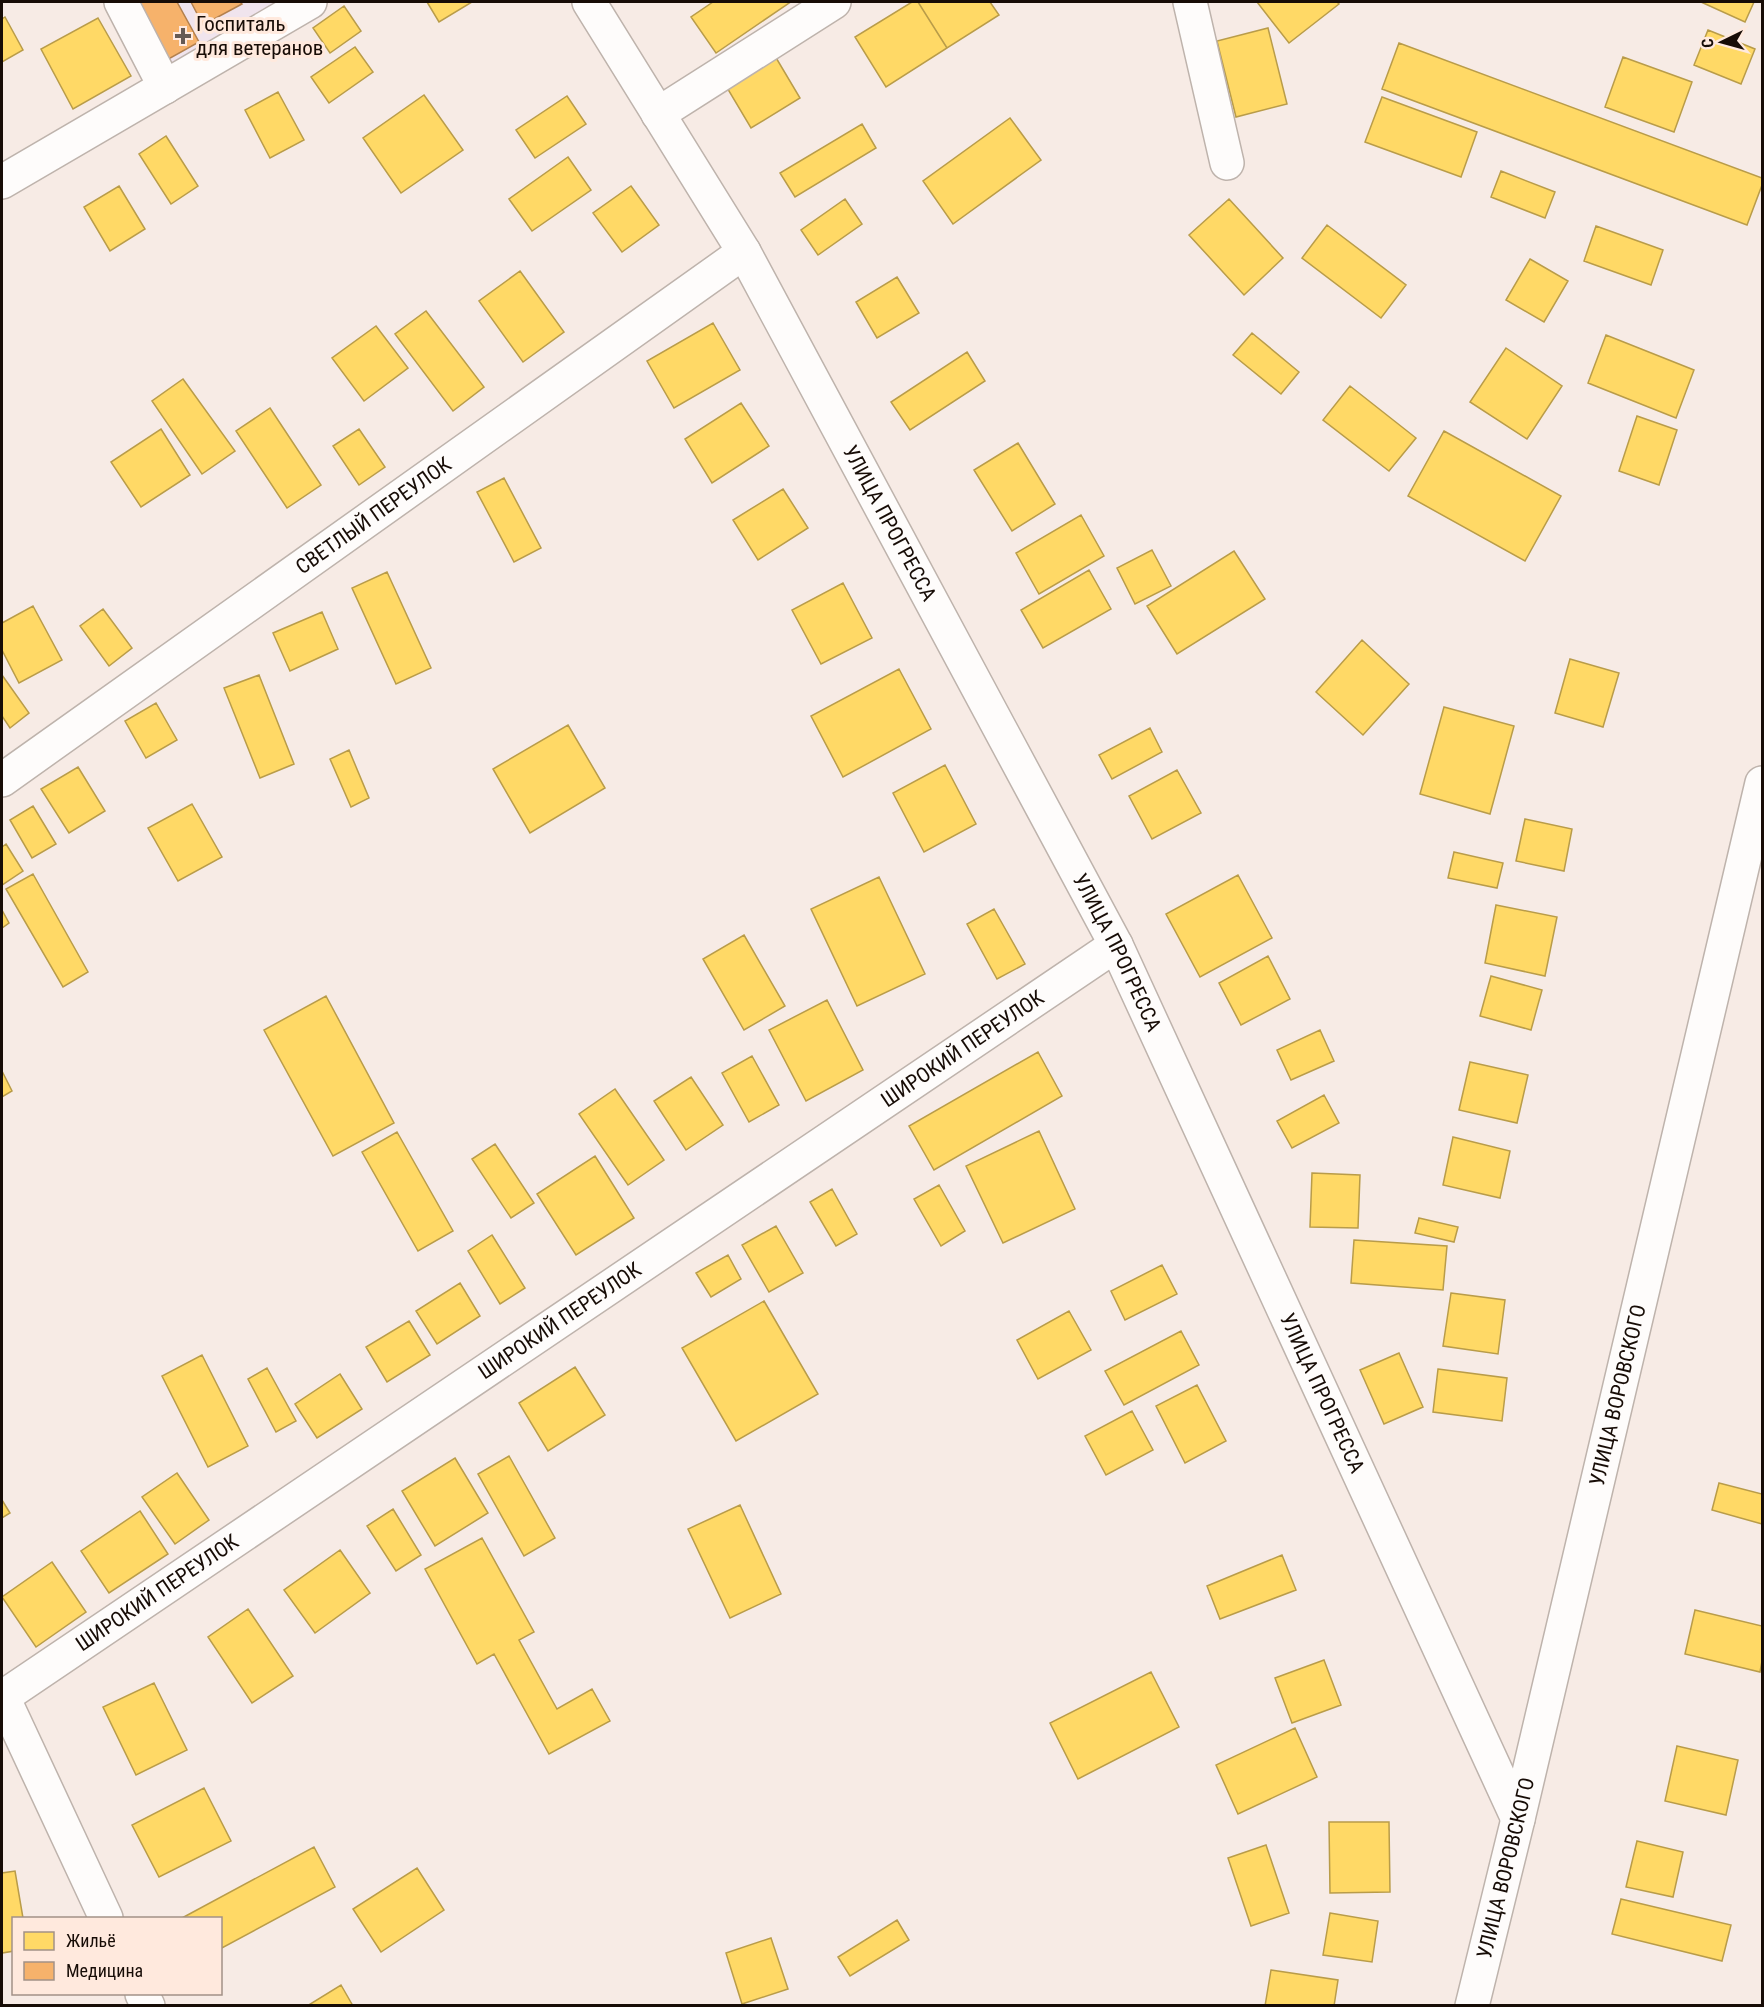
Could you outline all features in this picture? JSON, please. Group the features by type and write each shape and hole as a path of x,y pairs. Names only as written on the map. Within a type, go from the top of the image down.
{"street":[{"path":"121,2 165,87"},
{"path":"2,182 310,2"},
{"name":"УЛИЦА ПРОГРЕССА","path":"589,2 744,252 1116,945 1518,1819"},
{"path":"658,114 834,2"},
{"path":"1190,2 1227,163"},
{"name":"СВЕТЛЫЙ ПЕРЕУЛОК","path":"2,780 744,252"},
{"name":"УЛИЦА ВОРОВСКОГО","path":"1472,2006 1762,783"},
{"name":"ШИРОКИЙ ПЕРЕУЛОК","path":"2,1696 1116,945"},
{"path":"2,1696 106,1917"}],"shaded area":[{"name":"Госпиталь для ветеранов","path":"128,2 279,2 163,71"}],"building: Жильё":[{"path":"427,2 472,2 439,22"},
{"path":"713,2 789,3 716,53 691,17"},
{"path":"912,2 918,2 947,48 886,87 855,37"},
{"path":"918,2 990,2 999,15 947,48"},
{"path":"1257,2 1337,2 1339,4 1289,43"},
{"path":"1701,2 1754,2 1745,22"},
{"path":"344,6 361,31 330,53 313,28"},
{"path":"5,17 23,50 2,62 2,19"},
{"path":"98,18 131,76 73,109 41,49"},
{"path":"1268,28 1287,104 1236,117 1217,41"},
{"path":"1708,30 1755,49 1741,84 1694,65"},
{"path":"1399,43 1762,178 1762,185 1747,225 1382,89"},
{"path":"355,47 373,72 329,103 311,77"},
{"path":"775,56 800,98 751,128 726,86"},
{"path":"1623,57 1692,82 1674,132 1605,107"},
{"path":"278,92 304,140 270,158 245,110"},
{"path":"424,95 463,150 401,193 363,138"},
{"path":"567,96 586,124 535,158 516,130"},
{"path":"1382,97 1477,132 1461,177 1365,142"},
{"path":"1010,118 1041,160 953,224 923,181"},
{"path":"862,124 876,148 795,197 780,173"},
{"path":"166,136 198,186 171,204 139,154"},
{"path":"568,157 591,190 532,231 509,199"},
{"path":"1501,171 1555,192 1545,218 1491,197"},
{"path":"119,186 145,229 110,251 84,207"},
{"path":"631,186 659,225 622,252 593,213"},
{"path":"845,199 862,224 818,255 801,230"},
{"path":"1229,199 1283,258 1244,295 1189,235"},
{"path":"1327,225 1406,285 1381,318 1302,258"},
{"path":"1596,226 1663,250 1651,285 1584,261"},
{"path":"1530,259 1568,281 1544,322 1506,300"},
{"path":"520,271 564,332 523,362 479,301"},
{"path":"897,277 919,313 877,338 856,302"},
{"path":"426,311 484,387 453,411 395,334"},
{"path":"713,323 740,370 674,408 647,361"},
{"path":"376,326 408,368 364,401 332,358"},
{"path":"1252,333 1299,372 1281,394 1233,355"},
{"path":"1606,335 1694,370 1676,418 1588,383"},
{"path":"1506,348 1562,386 1527,439 1470,402"},
{"path":"967,352 985,381 910,430 891,402"},
{"path":"183,379 235,451 202,474 152,401"},
{"path":"1350,386 1416,438 1389,471 1323,420"},
{"path":"741,403 769,446 712,483 685,439"},
{"path":"270,408 321,485 287,508 236,431"},
{"path":"1637,416 1677,430 1659,485 1619,471"},
{"path":"161,429 190,475 141,507 111,462"},
{"path":"359,429 385,467 359,485 333,446"},
{"path":"1444,431 1561,496 1525,561 1408,496"},
{"path":"1018,443 1055,504 1012,531 974,470"},
{"path":"504,478 541,548 514,562 477,492"},
{"path":"783,489 808,528 758,560 733,520"},
{"path":"1081,515 1104,556 1039,594 1016,553"},
{"path":"1152,550 1171,586 1135,604 1117,568"},
{"path":"1234,551 1265,599 1177,654 1147,606"},
{"path":"1089,570 1111,609 1043,648 1021,610"},
{"path":"387,572 431,668 396,684 352,588"},
{"path":"843,583 872,638 821,664 792,610"},
{"path":"33,606 62,660 19,683 2,650 2,623"},
{"path":"103,609 132,648 109,666 80,626"},
{"path":"322,612 338,649 290,671 273,633"},
{"path":"1362,640 1409,684 1363,735 1316,692"},
{"path":"1570,659 1619,673 1603,727 1555,713"},
{"path":"899,669 931,729 843,777 811,716"},
{"path":"2,675 29,713 10,728 2,716"},
{"path":"259,675 294,764 260,778 224,688"},
{"path":"156,703 177,740 146,758 125,721"},
{"path":"1444,707 1514,726 1490,814 1420,794"},
{"path":"568,725 605,788 530,833 493,769"},
{"path":"1150,728 1162,752 1112,779 1099,755"},
{"path":"349,750 369,798 351,807 330,759"},
{"path":"945,765 976,824 924,852 893,793"},
{"path":"78,767 105,811 69,833 41,789"},
{"path":"1177,770 1201,813 1152,839 1129,796"},
{"path":"192,804 222,857 178,881 148,828"},
{"path":"33,806 56,844 32,858 10,820"},
{"path":"1525,819 1572,829 1564,871 1516,861"},
{"path":"6,844 23,871 2,885 2,847"},
{"path":"1454,852 1503,863 1497,888 1448,878"},
{"path":"33,874 88,972 63,987 6,889"},
{"path":"1238,875 1272,938 1200,977 1166,914"},
{"path":"879,877 925,974 857,1006 811,909"},
{"path":"1496,905 1557,917 1545,976 1485,963"},
{"path":"994,909 1025,964 997,979 967,924"},
{"path":"2,910 9,923 2,928"},
{"path":"744,935 785,1006 744,1030 703,959"},
{"path":"1268,956 1290,999 1241,1025 1219,983"},
{"path":"1491,976 1542,990 1531,1030 1480,1016"},
{"path":"326,996 394,1123 333,1156 264,1030"},
{"path":"827,1000 863,1070 806,1101 769,1030"},
{"path":"1320,1030 1334,1061 1291,1080 1277,1050"},
{"path":"1038,1052 1062,1096 934,1170 909,1126"},
{"path":"752,1056 779,1105 749,1122 722,1073"},
{"path":"1470,1062 1528,1075 1517,1123 1459,1110"},
{"path":"2,1071 12,1091 2,1097"},
{"path":"691,1077 723,1125 686,1150 654,1101"},
{"path":"615,1089 664,1160 628,1185 579,1114"},
{"path":"1324,1095 1339,1123 1292,1148 1277,1121"},
{"path":"1039,1131 1075,1209 1003,1243 966,1166"},
{"path":"397,1132 453,1231 418,1251 362,1152"},
{"path":"1453,1137 1510,1151 1500,1198 1443,1185"},
{"path":"495,1144 534,1203 511,1218 472,1159"},
{"path":"595,1156 634,1218 576,1255 537,1194"},
{"path":"1312,1173 1360,1175 1358,1228 1310,1227"},
{"path":"939,1185 965,1231 941,1246 914,1199"},
{"path":"832,1189 857,1234 836,1246 810,1202"},
{"path":"1419,1218 1458,1227 1454,1242 1415,1233"},
{"path":"776,1226 803,1273 769,1292 742,1245"},
{"path":"492,1235 525,1288 500,1304 468,1251"},
{"path":"1354,1240 1447,1246 1443,1290 1351,1283"},
{"path":"728,1255 741,1279 711,1297 696,1273"},
{"path":"1162,1265 1177,1294 1125,1320 1111,1291"},
{"path":"460,1283 480,1316 437,1344 416,1311"},
{"path":"1451,1293 1505,1300 1498,1354 1443,1346"},
{"path":"764,1301 818,1394 736,1441 682,1348"},
{"path":"1069,1311 1091,1350 1038,1379 1017,1340"},
{"path":"409,1321 430,1355 387,1382 366,1347"},
{"path":"1181,1331 1199,1365 1124,1405 1105,1371"},
{"path":"1399,1353 1423,1407 1384,1424 1360,1370"},
{"path":"202,1355 248,1446 208,1467 162,1376"},
{"path":"575,1367 605,1415 548,1451 519,1403"},
{"path":"267,1368 296,1421 276,1432 248,1379"},
{"path":"1438,1369 1507,1378 1502,1421 1433,1412"},
{"path":"340,1374 362,1409 317,1438 295,1404"},
{"path":"1197,1385 1226,1441 1185,1463 1156,1406"},
{"path":"1132,1411 1153,1450 1106,1475 1085,1436"},
{"path":"509,1456 555,1538 524,1556 478,1474"},
{"path":"455,1458 488,1513 435,1546 402,1491"},
{"path":"177,1473 209,1520 175,1544 142,1497"},
{"path":"1719,1483 1762,1494 1762,1524 1712,1510"},
{"path":"2,1500 10,1513 2,1518"},
{"path":"740,1505 781,1594 730,1618 688,1529"},
{"path":"393,1509 421,1555 396,1571 367,1526"},
{"path":"140,1511 168,1554 109,1593 81,1551"},
{"path":"482,1538 534,1632 519,1640 557,1709 592,1689 610,1721 549,1754 494,1654 477,1664 425,1569"},
{"path":"340,1550 370,1593 315,1633 284,1590"},
{"path":"1282,1555 1296,1590 1220,1619 1207,1586"},
{"path":"52,1562 86,1612 36,1647 2,1597"},
{"path":"248,1609 293,1676 252,1703 208,1637"},
{"path":"1695,1610 1762,1626 1760,1672 1685,1654"},
{"path":"1324,1660 1341,1705 1292,1723 1275,1678"},
{"path":"1151,1672 1179,1727 1078,1779 1050,1723"},
{"path":"154,1683 187,1750 136,1775 103,1707"},
{"path":"1295,1728 1317,1777 1238,1814 1216,1765"},
{"path":"1677,1746 1738,1760 1726,1815 1665,1801"},
{"path":"204,1788 231,1841 159,1877 132,1825"},
{"path":"1329,1822 1389,1822 1390,1892 1330,1893"},
{"path":"1637,1841 1683,1852 1673,1897 1626,1887"},
{"path":"1266,1845 1289,1913 1251,1926 1228,1858"},
{"path":"314,1847 335,1887 222,1948 222,1917 184,1917"},
{"path":"417,1868 444,1910 381,1952 353,1909"},
{"path":"15,1871 23,1917 12,1917 12,1951 2,1953 2,1873"},
{"path":"1621,1899 1731,1925 1722,1961 1612,1934"},
{"path":"1330,1913 1378,1921 1372,1962 1323,1955"},
{"path":"897,1920 909,1940 850,1976 838,1957"},
{"path":"771,1938 788,1989 742,2004 726,1953"},
{"path":"1271,1970 1338,1980 1334,2006 1265,2006"},
{"path":"341,1985 353,2006 307,2006"}],"building: Медицина":[{"path":"132,2 177,2 199,42 165,61"},
{"path":"191,2 240,2 242,4 203,25"}],"place":[{"name":"Госпиталь для ветеранов","path":"183,36"}]}
